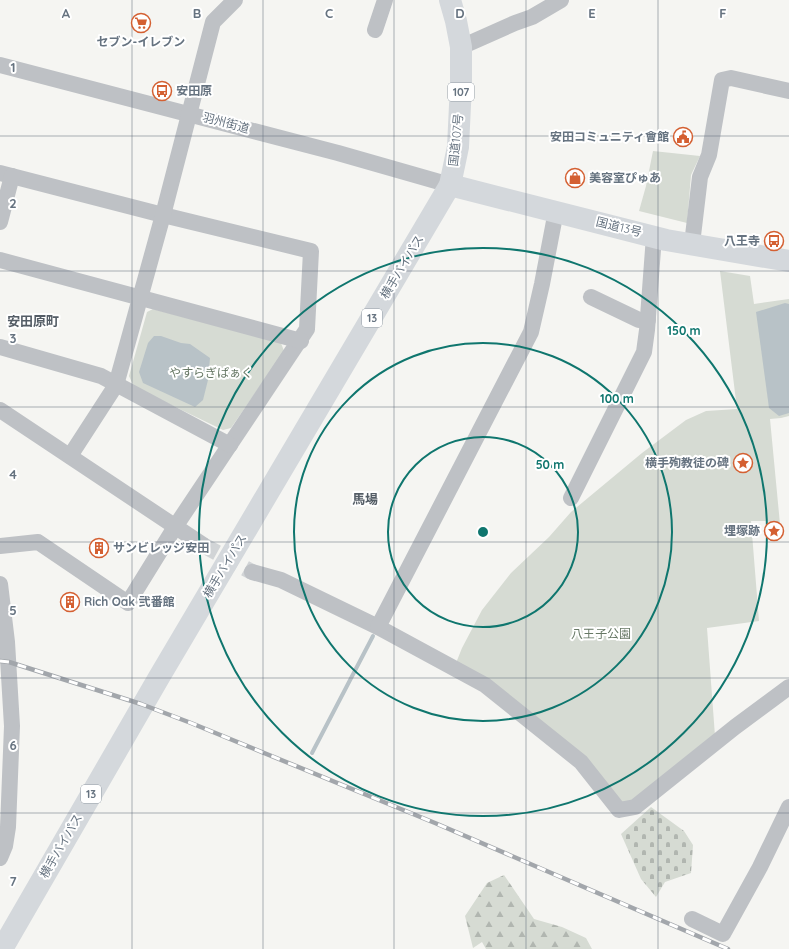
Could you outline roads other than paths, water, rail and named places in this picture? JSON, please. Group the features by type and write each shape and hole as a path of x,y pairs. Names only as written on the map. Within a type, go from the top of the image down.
{"highway":[{"name":"国道107号","path":"450,0 456,21 460,48 461,84 458,147 450,185"},
{"name":"国道13号","path":"450,185 654,236 789,261"},
{"name":"横手バイパス","path":"2,949 158,679 450,185"}],"street":[{"path":"70,456 116,385 163,215 213,22 235,0"},
{"path":"375,30 384,0"},
{"path":"460,48 515,23 532,17 561,0"},
{"name":"羽州街道","path":"0,65 338,153 450,185"},
{"path":"692,244 700,177 709,155 722,80 731,78 789,91"},
{"path":"0,222 6,174 163,215 311,251 308,329 175,527 128,603 38,542 0,546"},
{"path":"378,628 531,332 556,211"},
{"path":"571,498 644,352 648,320 654,236"},
{"path":"0,260 301,341"},
{"path":"591,297 639,320 648,320"},
{"path":"0,347 101,376 230,445"},
{"path":"0,410 203,545"},
{"path":"252,572 281,580 378,628 485,685 581,762 619,810 635,807 735,727 789,687"},
{"path":"0,584 7,642 12,726 8,827 5,846 0,858"},
{"path":"692,919 723,934 760,867 789,807"}],"waterway":[{"path":"312,753 373,636"}],"tunnel":[{"path":"203,545 252,572"}],"railway":[{"path":"0,661 9,662 141,704 191,723 435,823 728,949"}],"place":[{"name":"セブン-イレブン","path":"141,23"},
{"name":"安田原","path":"162,91"},
{"name":"安田コミュニティ會館","path":"683,137"},
{"name":"美容室ぴゅあ","path":"575,178"},
{"name":"八王寺","path":"774,241"},
{"name":"横手殉教徒の碑","path":"743,463"},
{"name":"埋塚跡","path":"774,531"},
{"name":"サンビレッジ安田","path":"99,548"},
{"name":"Rich Oak 弐番館","path":"70,602"}],"district":[{"name":"安田原町","path":"33,321"},
{"name":"馬場","path":"365,499"}],"park label":[{"name":"やすらぎぱぁく","path":"211,373"},
{"name":"八王子公園","path":"601,634"}]}
